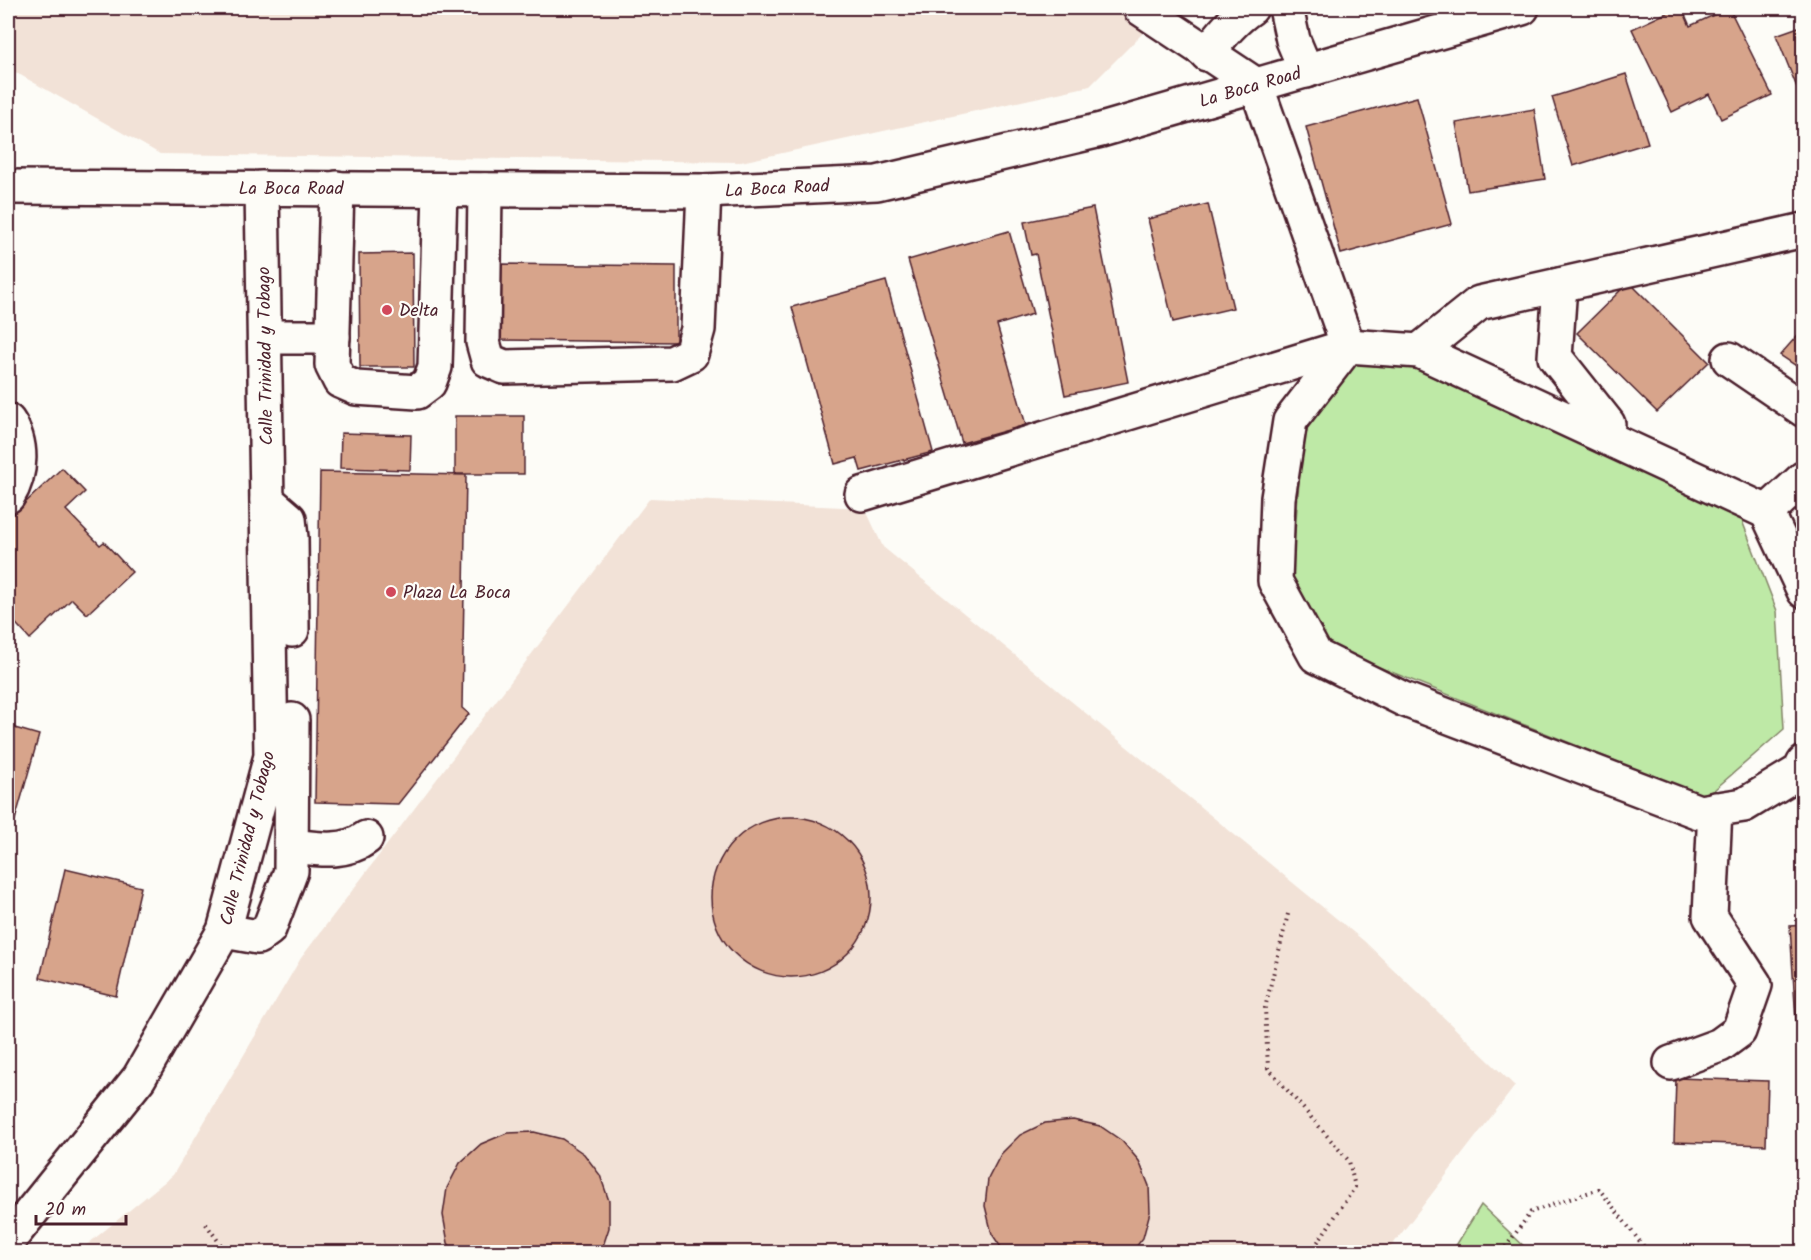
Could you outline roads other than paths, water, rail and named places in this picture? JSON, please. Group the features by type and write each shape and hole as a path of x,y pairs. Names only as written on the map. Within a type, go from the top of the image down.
{"street":[{"path":"1140,8 1256,85 1348,346"},
{"path":"1207,54 1239,16 1251,8"},
{"path":"1286,8 1293,40 1306,70"},
{"name":"La Boca Road","path":"8,187 704,191 877,183 1101,130 1522,8"},
{"name":"Calle Trinidad y Tobago","path":"8,1241 138,1078 224,931 271,756 262,188"},
{"path":"337,188 333,365 340,381 356,388 417,392 429,383 435,367 440,190"},
{"path":"485,190 483,342 488,360 504,366 672,363 691,354 698,329 704,191"},
{"path":"1419,351 1479,303 1803,230"},
{"path":"1560,285 1555,357 1608,424"},
{"path":"265,337 333,337"},
{"path":"1348,346 1290,421 1278,498 1275,581 1316,656 1403,699 1699,812 1744,805 1800,771 1803,763"},
{"path":"862,494 1348,346 1419,351 1767,512 1803,591"},
{"path":"1730,359 1803,410"},
{"path":"8,421 13,428 19,450 18,473 8,496"},
{"path":"1767,512 1803,478"},
{"path":"224,931 258,937 269,929 291,871 291,538 289,519 267,501"},
{"path":"1671,1063 1720,1044 1739,1031 1755,985 1710,916 1715,809"},
{"path":"292,846 327,850 357,845 366,838"}],"place":[{"name":"Delta","path":"387,310"},
{"name":"Plaza La Boca","path":"391,592"}]}
